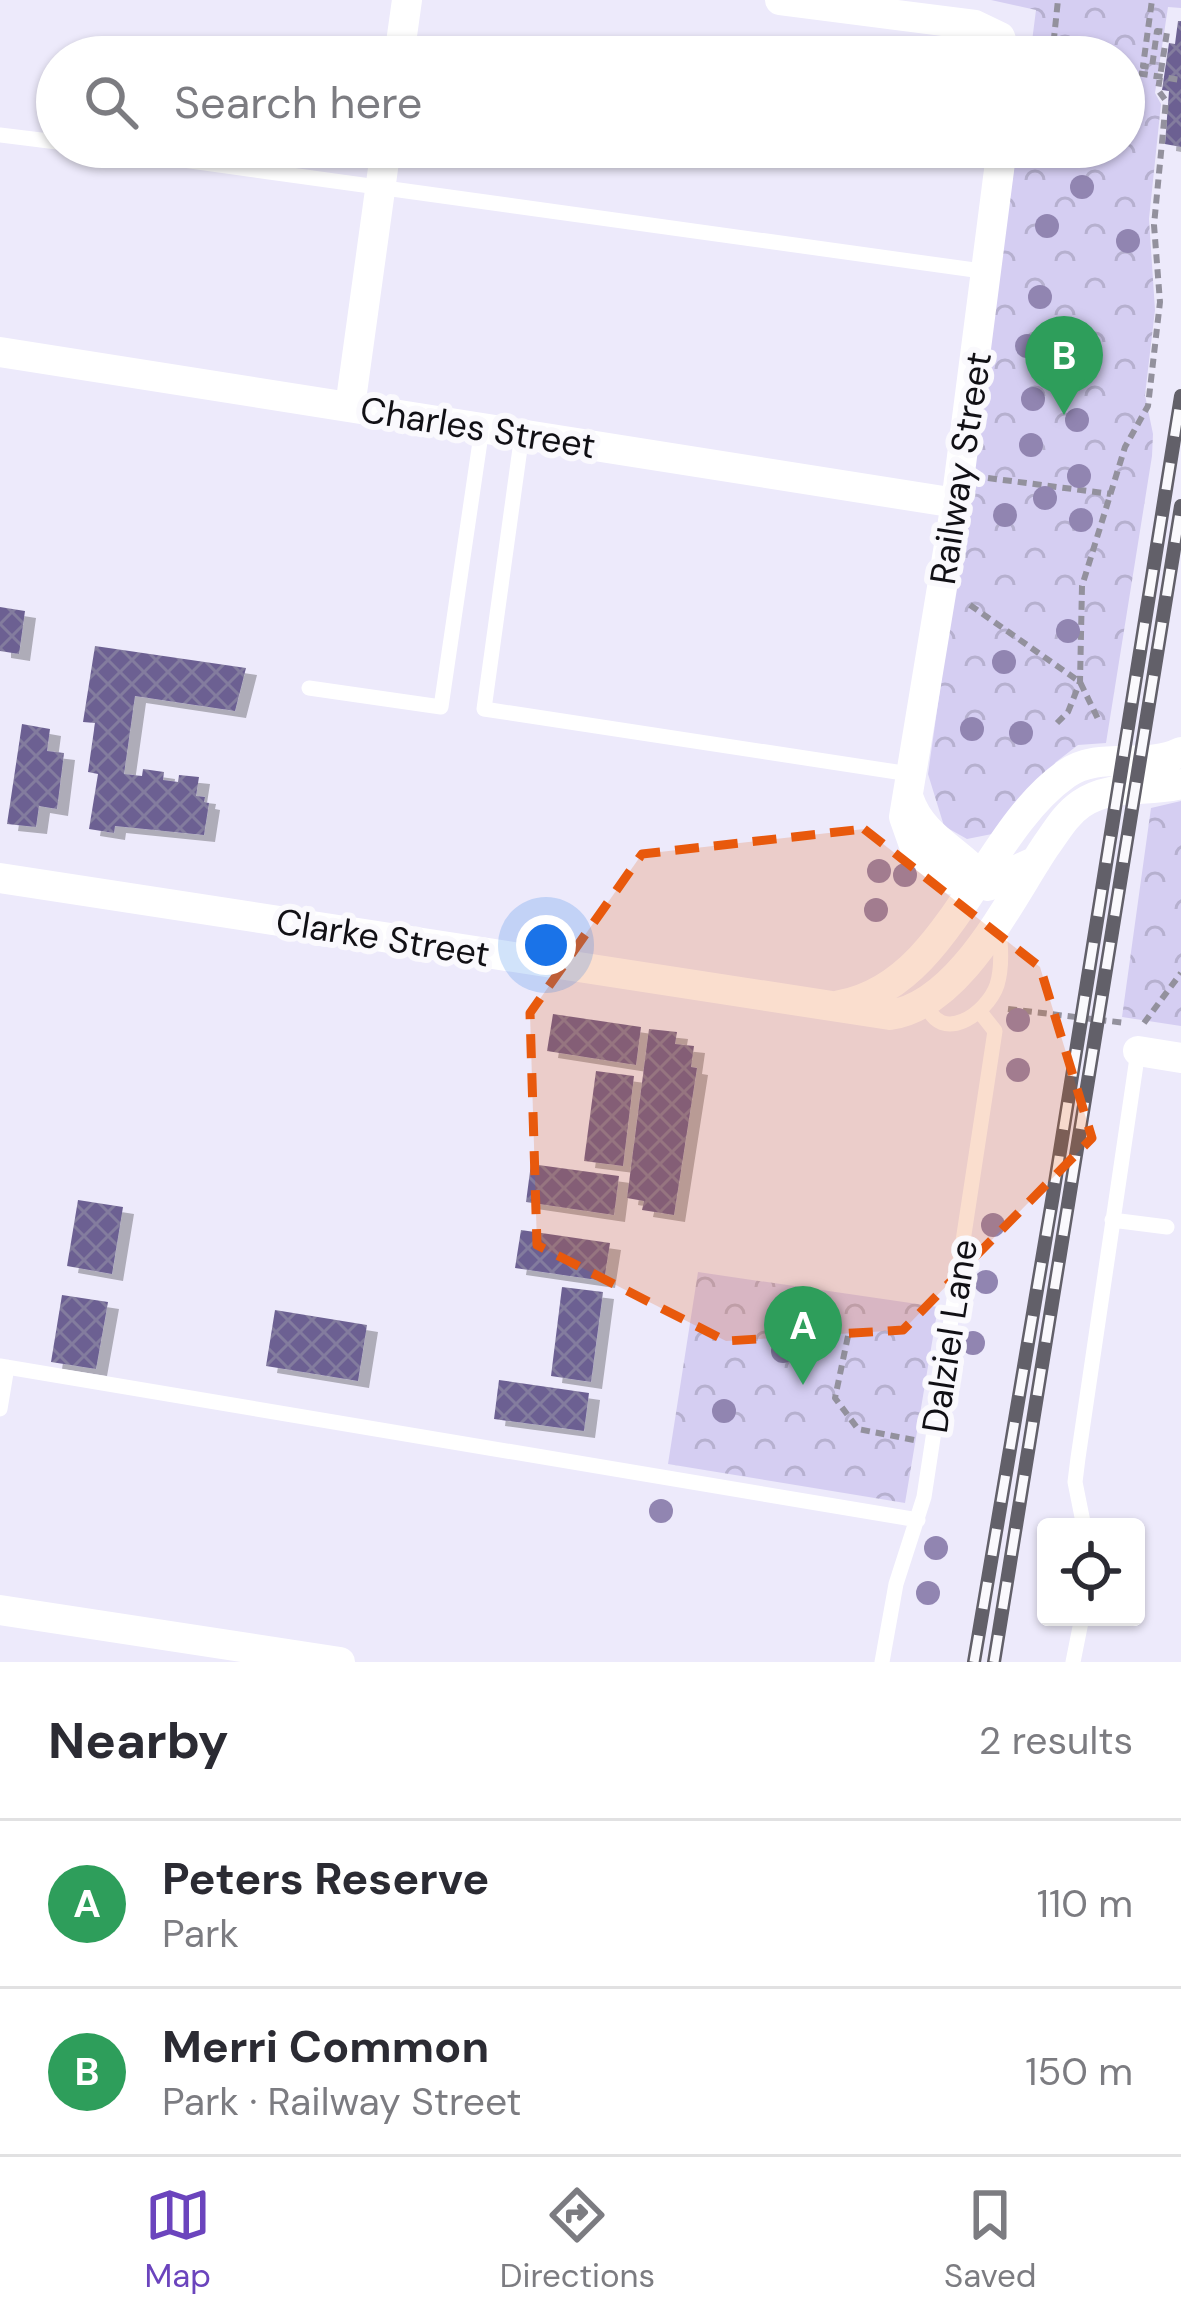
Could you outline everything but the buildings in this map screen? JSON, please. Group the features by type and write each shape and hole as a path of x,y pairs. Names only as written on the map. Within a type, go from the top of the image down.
{"street":[{"path":"402,36 407,0"},
{"path":"780,0 975,25 990,36"},
{"path":"350,407 383,168"},
{"name":"Railway Street","path":"1000,168 958,488 909,781 906,827 920,857 953,880 1006,875 1036,861"},
{"name":"Charles Street","path":"0,352 522,434 958,488"},
{"path":"837,1006 875,994 923,954 1046,791 1072,770 1099,763 1155,761 1181,752"},
{"path":"923,954 926,1003 946,987 997,922 1067,817 1087,800 1116,790 1181,784"},
{"path":"980,875 990,890 997,922"},
{"name":"Clarke Street","path":"0,878 890,1015 926,1003"},
{"path":"1138,1051 1181,1058"},
{"path":"0,1610 340,1662"}],"lane":[{"path":"0,135 36,139"},
{"path":"243,168 988,272"},
{"path":"309,688 441,706 482,428"},
{"path":"522,434 484,709 909,781"},
{"path":"926,1003 939,1023 964,1022 983,1009 1000,972 997,922"},
{"name":"Dalziel Lane","path":"882,1662 933,1444 995,1031 983,1009"},
{"path":"1082,1518 1075,1482 1138,1051"},
{"path":"1112,1220 1167,1228"},
{"path":"0,1409 3,1367 918,1520"},
{"path":"1073,1662 1080,1626"}],"path":[{"path":"1054,36 1058,0"},
{"path":"1145,58 1152,0"},
{"path":"1057,723 1080,682 1082,586 1125,447 1148,406 1160,302 1154,225 1166,101 1158,90 1166,32 1157,31 1152,67 1145,66"},
{"path":"1145,74 1181,80"},
{"path":"958,488 1111,494"},
{"path":"942,586 1080,682 1100,723"},
{"path":"983,1009 1142,1025 1181,973"},
{"path":"848,1336 835,1398 858,1429 933,1444"}],"highlighted area":[{"path":"864,829 1040,967 1092,1138 903,1330 726,1341 537,1245 530,1013 642,854"}],"green space":[{"path":"991,0 1181,0 1181,8 1168,7 1155,93 1161,104 1149,219 1155,310 1145,395 1152,456 1106,743 1078,745 1056,762 997,833 967,839 944,826 928,774 1014,168 1145,168 1145,36 1033,36 1036,10"},
{"path":"1181,801 1181,1026 1122,1017 1151,808"},
{"path":"698,1272 938,1307 905,1503 668,1464"}],"railway":[{"path":"974,1662 1181,396"},
{"path":"994,1662 1181,506"}],"place":[{"name":"Merri Common","path":"1064,415"},
{"name":"Peters Reserve","path":"803,1385"}]}
